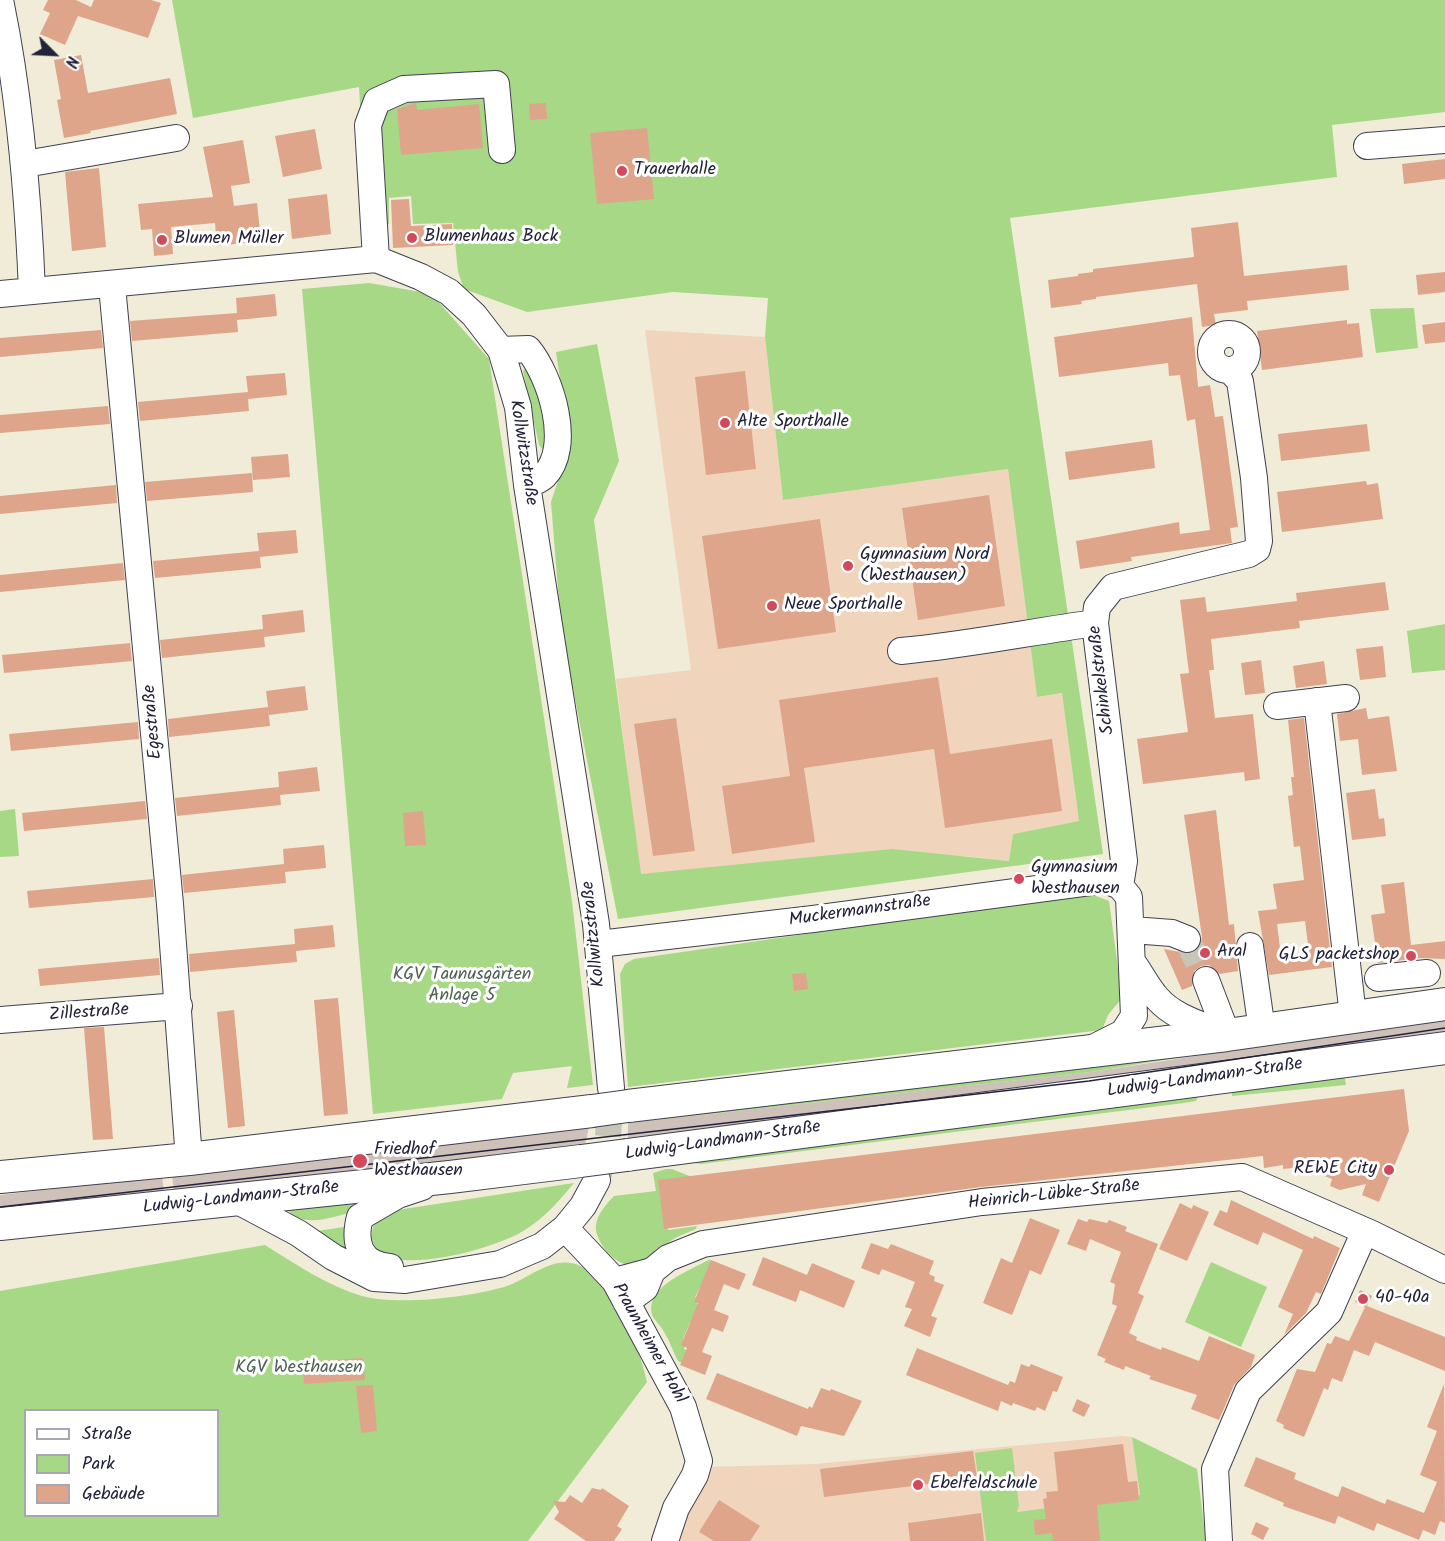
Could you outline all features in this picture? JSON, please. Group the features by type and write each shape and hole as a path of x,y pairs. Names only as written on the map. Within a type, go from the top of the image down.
{"main road":[{"path":"0,1177 189,1159 610,1102 1227,1035 1437,1005"},
{"name":"Ludwig-Landmann-Straße","path":"0,1224 450,1177 589,1171 627,1155 1445,1048"}],"street":[{"path":"0,0 12,57 25,164 32,291"},
{"path":"376,259 368,125 377,101 404,89 496,84 502,150"},
{"path":"25,164 176,138"},
{"path":"1367,146 1445,140"},
{"name":"Kollwitzstraße","path":"0,294 376,259 421,277 449,292 474,315 501,350 518,407 527,485 599,944 610,1102"},
{"name":"Egestraße","path":"112,285 179,1006 189,1159"},
{"path":"501,350 528,349 539,362 553,404 557,426 554,457 543,477 527,485"},
{"name":"Schinkelstraße","path":"1084,1052 1123,1033 1134,1016 1132,930 1129,897 1120,886 1124,861 1095,623 1097,607 1113,587 1249,554 1257,549 1259,541 1254,478 1240,381 1230,370"},
{"path":"901,651 964,645 1028,632 1095,623"},
{"path":"1277,706 1346,698"},
{"path":"1317,701 1353,1016"},
{"name":"Muckermannstraße","path":"599,944 813,920 1085,881 1105,880 1120,886"},
{"path":"1132,930 1172,933 1187,939"},
{"path":"1250,946 1262,1030"},
{"path":"1133,963 1157,999 1171,1010 1189,1021 1227,1035"},
{"path":"1378,978 1426,967 1437,1005"},
{"path":"1206,980 1227,1035"},
{"name":"Zillestraße","path":"0,1020 179,1006"},
{"path":"236,1200 298,1233 333,1257 374,1278 405,1280 500,1264 542,1246 565,1228 583,1206 589,1171"},
{"path":"450,1177 398,1195 360,1218 356,1234 358,1248 366,1259 380,1266 459,1271"},
{"name":"Heinrich-Lübke-Straße","path":"621,1292 668,1258 703,1244 982,1202 1242,1177 1365,1231 1445,1270"},
{"name":"Praunheimer Hohl","path":"565,1228 621,1292 684,1407 699,1461 695,1475 675,1508 665,1541"},
{"path":"1219,1541 1215,1469 1248,1391 1329,1312 1365,1231"}],"shaded area":[{"name":"Gymnasium Nord (Westhausen)","path":"645,330 765,337 783,500 1008,469 1037,697 1062,693 1079,821 1013,834 1009,861 966,856 640,874 616,679 691,670"},
{"path":"1445,1018 1445,1034 628,1139 628,1123 1091,1072"},
{"path":"589,1127 585,1145 174,1192 172,1174 490,1140 498,1139 498,1137"},
{"path":"162,1176 164,1192 0,1210 0,1195"},
{"name":"Ebelfeldschule","path":"1122,1436 1132,1437 1140,1495 1016,1512 1019,1541 676,1541 706,1467 814,1464"}],"green space":[{"path":"172,0 1445,0 1445,112 1332,125 1337,177 1010,218 1103,854 618,919 561,627 551,502 570,445 556,352 597,344 619,461 594,520 641,874 892,849 1009,861 1013,834 1079,821 1062,693 1037,697 1008,469 783,500 765,337 768,298 673,292 527,312 464,289 458,272 453,223 413,224 411,196 389,198 389,224 367,225 359,87 193,118"},
{"name":"KGV Taunusgärten Anlage 5","path":"369,283 421,292 435,298 489,359 572,901 593,1085 567,1088 572,1066 513,1073 502,1099 373,1114 302,289"},
{"path":"1414,308 1418,348 1376,353 1370,309"},
{"path":"527,366 549,420 544,451 539,445 523,371"},
{"path":"1445,624 1445,670 1412,673 1407,631"},
{"path":"15,809 19,856 0,857 0,811"},
{"path":"1088,893 1109,901 1122,998 1108,1015 1102,1030 628,1087 620,974 625,964 634,959"},
{"path":"1224,1050 1091,1072 628,1123 628,1116"},
{"path":"1344,1074 1346,1085 1232,1096 1232,1086"},
{"path":"1199,1095 1196,1101 1184,1103 701,1164 688,1162"},
{"path":"672,1169 699,1180 663,1185 668,1230 697,1226 696,1229 675,1238 645,1262 638,1265 624,1264 611,1256 601,1244 596,1231 599,1215 614,1196 656,1191 653,1173"},
{"path":"574,1183 541,1218 528,1228 479,1249 437,1258 400,1260 384,1255 371,1239 374,1221 384,1212"},
{"path":"366,1198 356,1211 320,1220 302,1219 287,1209"},
{"path":"351,1226 355,1258 317,1231"},
{"name":"KGV Westhausen","path":"265,1245 312,1274 349,1292 377,1299 435,1299 475,1294 515,1283 555,1264 571,1263 585,1269 610,1294 638,1350 647,1382 528,1541 0,1541 0,1291"},
{"path":"710,1259 712,1265 695,1297 698,1299 697,1304 703,1307 696,1325 690,1322 683,1339 687,1341 684,1349 689,1351 684,1364 678,1361 666,1335 653,1317 651,1306 654,1297 670,1281"},
{"path":"1211,1262 1267,1287 1241,1347 1185,1322"},
{"path":"1132,1437 1197,1469 1206,1541 986,1541 975,1453 1012,1448 1019,1506 1017,1512 1140,1495"}],"building":[{"path":"48,0 76,0 91,7 94,0 151,0 161,3 148,38 78,16 65,45 40,34 50,13 43,10"},
{"path":"81,55 88,93 170,78 177,114 64,138 57,100 61,99 54,60"},
{"path":"416,103 417,110 479,104 483,148 401,155 397,109"},
{"path":"546,103 547,119 530,120 529,104"},
{"name":"Trauerhalle","path":"647,128 654,199 597,204 590,133"},
{"path":"315,129 322,169 283,177 275,136"},
{"path":"243,140 250,183 231,186 234,206 257,203 261,241 217,246 215,223 171,227 173,254 154,256 152,229 141,230 138,204 213,197 203,147"},
{"path":"1445,159 1445,179 1404,184 1402,164"},
{"path":"99,168 106,247 72,251 65,172"},
{"path":"327,194 331,234 292,239 288,199"},
{"path":"409,199 411,226 452,224 453,245 393,248 391,200"},
{"path":"1238,222 1244,276 1347,265 1349,290 1247,301 1248,310 1214,314 1216,325 1202,327 1197,284 1096,297 1096,299 1081,301 1082,304 1051,308 1048,280 1078,276 1078,274 1093,272 1093,269 1194,257 1191,228"},
{"path":"1445,272 1445,292 1418,295 1416,275"},
{"path":"275,294 277,316 237,320 238,332 132,341 130,321 237,313 236,298"},
{"path":"1192,317 1198,387 1210,385 1215,417 1223,416 1238,527 1230,528 1232,543 1131,557 1132,561 1080,569 1076,541 1179,522 1180,534 1210,530 1195,419 1187,421 1180,375 1169,376 1168,363 1059,377 1054,337"},
{"path":"1347,320 1347,324 1359,323 1363,357 1262,370 1257,331"},
{"path":"1445,322 1445,342 1425,344 1422,325"},
{"path":"101,330 103,348 0,357 0,338"},
{"name":"Alte Sporthalle","path":"745,371 756,469 706,475 695,377"},
{"path":"285,373 287,395 248,399 249,411 140,421 138,402 248,392 246,376"},
{"path":"108,406 110,424 0,433 0,415"},
{"path":"1367,424 1370,451 1281,461 1278,434"},
{"path":"1152,440 1155,468 1069,480 1065,452"},
{"path":"288,454 290,477 253,480 251,457"},
{"path":"252,473 253,492 147,501 145,482"},
{"path":"1366,481 1367,485 1378,483 1383,519 1282,532 1277,492"},
{"path":"116,485 117,503 0,514 0,496"},
{"path":"989,495 1005,606 918,620 902,508"},
{"name":"Neue Sporthalle","path":"820,519 836,632 718,649 702,536"},
{"path":"296,530 298,553 260,557 261,568 155,578 153,561 259,551 257,533"},
{"path":"123,563 125,580 0,592 0,575"},
{"path":"1385,582 1389,610 1299,621 1300,628 1211,639 1214,670 1209,670 1215,718 1253,714 1260,779 1245,781 1244,772 1143,784 1137,739 1188,732 1180,674 1189,673 1180,600 1205,597 1207,612 1297,601 1296,593"},
{"path":"303,610 305,632 264,637 265,647 162,658 160,640 263,629 262,615"},
{"path":"130,643 132,661 4,673 2,655"},
{"path":"1383,646 1386,677 1360,680 1356,649"},
{"path":"1261,660 1265,693 1245,695 1241,663"},
{"path":"1324,661 1327,684 1296,688 1293,666"},
{"path":"938,677 950,754 1052,739 1062,811 945,828 934,749 804,768 815,842 732,854 722,786 790,776 779,700"},
{"path":"305,686 308,710 269,715 266,691"},
{"path":"268,707 270,726 169,737 168,719"},
{"path":"1366,708 1368,719 1389,716 1397,771 1362,775 1358,739 1340,741 1337,714"},
{"path":"676,718 695,851 653,856 634,724"},
{"path":"1304,718 1332,967 1269,975 1258,911 1277,909 1273,884 1304,880 1300,846 1294,847 1288,796 1293,795 1291,777 1294,777 1288,720","holes":["1305,921 1309,952 1281,956 1277,924"]},
{"path":"138,722 139,739 11,751 9,734"},
{"path":"317,767 320,791 280,795 281,805 177,816 175,798 279,787 278,772"},
{"path":"1375,789 1379,819 1384,818 1386,836 1352,840 1346,793"},
{"path":"145,801 147,819 24,831 22,813"},
{"path":"1216,810 1229,925 1234,924 1238,971 1220,974 1209,965 1201,966 1194,971 1192,986 1182,990 1164,949 1190,954 1201,945 1202,937 1184,815"},
{"path":"423,811 426,845 405,846 403,813"},
{"path":"324,845 326,868 285,872 286,883 184,893 182,875 284,864 283,849"},
{"path":"153,879 154,897 29,908 27,891"},
{"path":"1404,882 1411,945 1445,941 1445,959 1420,958 1378,963 1371,915 1385,913 1381,885"},
{"path":"333,925 335,947 296,951 297,962 190,972 189,954 295,944 294,929"},
{"path":"159,958 160,975 40,986 38,969"},
{"path":"806,973 808,989 794,991 792,974"},
{"path":"338,998 348,1114 324,1116 314,1000"},
{"path":"234,1010 245,1126 228,1128 217,1012"},
{"path":"104,1027 113,1139 93,1140 84,1028"},
{"path":"1404,1089 1409,1131 1379,1202 1362,1195 1366,1184 1340,1190 1330,1186 1332,1179 1295,1164 1293,1168 1283,1169 1283,1165 1264,1168 1263,1156 981,1187 664,1229 658,1180"},
{"path":"1231,1200 1313,1239 1314,1236 1340,1248 1321,1294 1316,1292 1306,1313 1284,1335 1293,1314 1278,1307 1303,1250 1263,1232 1258,1245 1213,1225 1220,1210 1227,1213"},
{"path":"1180,1203 1192,1209 1193,1205 1209,1212 1187,1261 1159,1249"},
{"path":"1030,1218 1060,1230 1041,1275 1030,1270 1012,1315 983,1303 1001,1258 1012,1263"},
{"path":"1078,1219 1107,1223 1109,1220 1127,1227 1125,1231 1158,1244 1138,1293 1144,1296 1129,1333 1137,1337 1136,1340 1199,1361 1209,1336 1255,1355 1251,1367 1234,1385 1219,1420 1191,1409 1197,1395 1149,1379 1151,1376 1125,1366 1124,1370 1104,1362 1106,1359 1097,1355 1117,1306 1112,1304 1115,1284 1110,1282 1121,1252 1090,1239 1086,1251 1067,1244"},
{"path":"871,1243 888,1249 891,1244 934,1261 929,1274 935,1277 934,1281 944,1285 931,1316 937,1318 930,1337 904,1326 912,1309 905,1307 915,1282 882,1269 879,1275 861,1268"},
{"path":"763,1257 807,1275 812,1263 855,1281 844,1308 800,1290 796,1302 752,1285"},
{"path":"711,1260 746,1274 739,1290 724,1284 714,1310 729,1316 723,1332 712,1328 702,1352 712,1356 705,1375 680,1365 687,1348 681,1345 698,1303 694,1302"},
{"path":"1360,1290 1372,1296 1367,1306 1445,1337 1445,1371 1375,1342 1369,1356 1354,1350 1342,1382 1332,1378 1328,1390 1324,1388 1304,1437 1283,1428 1284,1425 1276,1421 1297,1369 1315,1372 1327,1343 1331,1344 1335,1336 1349,1341 1365,1307 1355,1302"},
{"path":"917,1348 1008,1385 1010,1381 1015,1383 1021,1364 1029,1367 1031,1364 1063,1377 1057,1392 1053,1391 1045,1411 1037,1407 1035,1411 1013,1403 1012,1406 1001,1401 998,1411 906,1375"},
{"path":"363,1358 365,1380 304,1384 303,1362"},
{"path":"717,1373 808,1409 809,1406 812,1408 821,1388 830,1391 831,1389 862,1401 844,1436 801,1426 797,1436 706,1399"},
{"path":"1444,1384 1445,1523 1440,1521 1435,1535 1423,1530 1419,1540 1377,1523 1374,1531 1338,1516 1335,1524 1283,1506 1284,1503 1244,1486 1256,1457 1296,1473 1294,1479 1338,1497 1342,1486 1385,1504 1387,1499 1424,1513 1437,1482 1420,1475 1437,1431 1427,1427"},
{"path":"373,1385 377,1431 361,1433 356,1386"},
{"path":"1077,1399 1090,1405 1084,1417 1072,1411"},
{"path":"1123,1444 1128,1482 1137,1481 1139,1500 1097,1505 1100,1541 1053,1541 1052,1533 1035,1535 1034,1520 1046,1519 1043,1499 1047,1498 1046,1492 1058,1491 1054,1452"},
{"path":"973,1451 977,1478 824,1497 820,1469"},
{"path":"592,1488 601,1490 602,1488 629,1506 617,1526 622,1529 614,1541 586,1541 554,1519 559,1512 553,1501 565,1502 570,1495 582,1503"},
{"path":"719,1500 760,1526 750,1541 714,1541 699,1532"},
{"path":"981,1513 984,1541 910,1541 908,1523"},
{"path":"1256,1522 1269,1528 1263,1540 1251,1534"}],"tunnel":[{"path":"1187,939 1206,980"},
{"path":"599,1174 608,1137 611,1089"}],"tram line":[{"path":"0,1207 1089,1081 1445,1028"}],"place":[{"name":"Trauerhalle","path":"622,171"},
{"name":"Blumenhaus Bock","path":"412,238"},
{"name":"Blumen Müller","path":"162,240"},
{"name":"Alte Sporthalle","path":"725,423"},
{"name":"Gymnasium Nord (Westhausen)","path":"848,566"},
{"name":"Neue Sporthalle","path":"772,606"},
{"name":"Gymnasium Westhausen","path":"1019,879"},
{"name":"Aral","path":"1205,953"},
{"name":"GLS packetshop","path":"1411,956"},
{"name":"Friedhof Westhausen","path":"360,1161"},
{"name":"REWE City","path":"1389,1170"},
{"name":"40-40a","path":"1363,1299"},
{"name":"Ebelfeldschule","path":"918,1485"}]}
